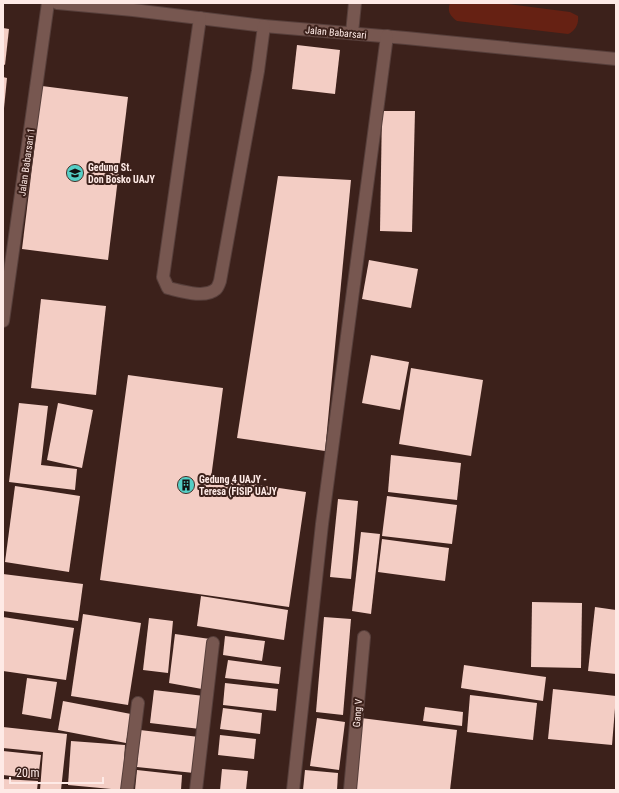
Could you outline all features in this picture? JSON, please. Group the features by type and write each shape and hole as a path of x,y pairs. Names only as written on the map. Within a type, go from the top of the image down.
{"street":[{"name":"Jalan Babarsari 1","path":"3,321 48,3"},
{"name":"Jalan Babarsari","path":"56,3 134,7 200,18 264,26 387,36 616,59"},
{"path":"352,33 355,3"},
{"path":"200,18 163,277 168,288 188,293 210,293 217,288 220,281 262,45 264,26"},
{"path":"293,790 322,524 387,36"},
{"name":"Gang V","path":"350,790 364,637"},
{"path":"196,790 212,643"},
{"path":"127,790 138,703"}],"shaded area":[{"path":"450,3 501,3 570,12 578,16 578,22 575,29 568,34 457,21 450,13"}],"building":[{"path":"3,28 9,29 5,65 3,64"},
{"path":"297,45 340,50 335,94 292,89"},
{"path":"3,77 7,78 4,108 3,108"},
{"name":"Gedung St. Don Bosko UAJY","path":"42,86 128,97 108,260 22,249"},
{"path":"382,111 415,111 412,232 380,231"},
{"path":"278,176 351,180 325,451 237,438"},
{"path":"369,260 418,269 411,308 362,299"},
{"path":"41,299 106,306 96,395 31,388"},
{"path":"371,355 409,362 400,410 362,403"},
{"path":"411,368 483,380 471,456 399,444"},
{"name":"Gedung 4 UAJY - Teresa (FISIP UAJY","path":"128,375 223,388 211,478 306,492 289,607 100,580"},
{"path":"19,403 48,406 41,465 77,469 75,490 9,482"},
{"path":"58,403 93,410 82,468 47,460"},
{"path":"391,455 461,463 457,500 388,492"},
{"path":"15,486 80,496 69,572 5,562"},
{"path":"387,496 457,505 452,544 382,536"},
{"path":"338,499 358,501 351,579 330,577"},
{"path":"361,532 380,534 371,614 352,611"},
{"path":"382,539 449,548 445,581 378,572"},
{"path":"3,574 83,584 78,621 3,611"},
{"path":"201,596 288,610 284,640 197,626"},
{"path":"532,602 582,603 581,668 531,667"},
{"path":"595,607 616,610 616,674 588,671"},
{"path":"83,614 141,623 128,705 71,696"},
{"path":"3,617 74,628 66,680 3,671"},
{"path":"324,617 351,619 343,715 316,712"},
{"path":"149,618 173,621 168,673 143,670"},
{"path":"175,634 210,639 202,689 169,683"},
{"path":"225,636 265,641 262,661 223,655"},
{"path":"228,660 281,667 279,684 225,678"},
{"path":"464,665 546,677 543,701 461,688"},
{"path":"27,678 57,682 51,719 22,714"},
{"path":"225,683 278,689 276,711 223,705"},
{"path":"553,689 616,696 612,745 548,739"},
{"path":"154,690 204,696 200,729 150,723"},
{"path":"470,695 537,703 533,740 467,732"},
{"path":"63,701 131,714 126,743 58,730"},
{"path":"425,707 463,712 462,726 423,721"},
{"path":"223,708 262,713 260,734 220,729"},
{"path":"317,718 345,722 339,770 310,766"},
{"path":"361,718 457,730 450,790 353,790"},
{"path":"3,727 67,734 61,790 40,790 43,752 3,748"},
{"path":"140,730 199,737 194,773 137,767"},
{"path":"220,735 256,739 254,759 218,755"},
{"path":"71,741 125,745 122,790 68,785"},
{"path":"3,751 41,755 38,779 3,775"},
{"path":"222,769 248,771 246,790 220,790"},
{"path":"137,770 182,775 181,790 135,790"},
{"path":"305,770 338,773 337,790 303,790"},
{"path":"3,779 38,781 37,790 3,790"}],"place":[{"name":"Gedung St. Don Bosko UAJY","path":"75,173"},
{"name":"Gedung 4 UAJY - Teresa (FISIP UAJY","path":"186,485"}]}
